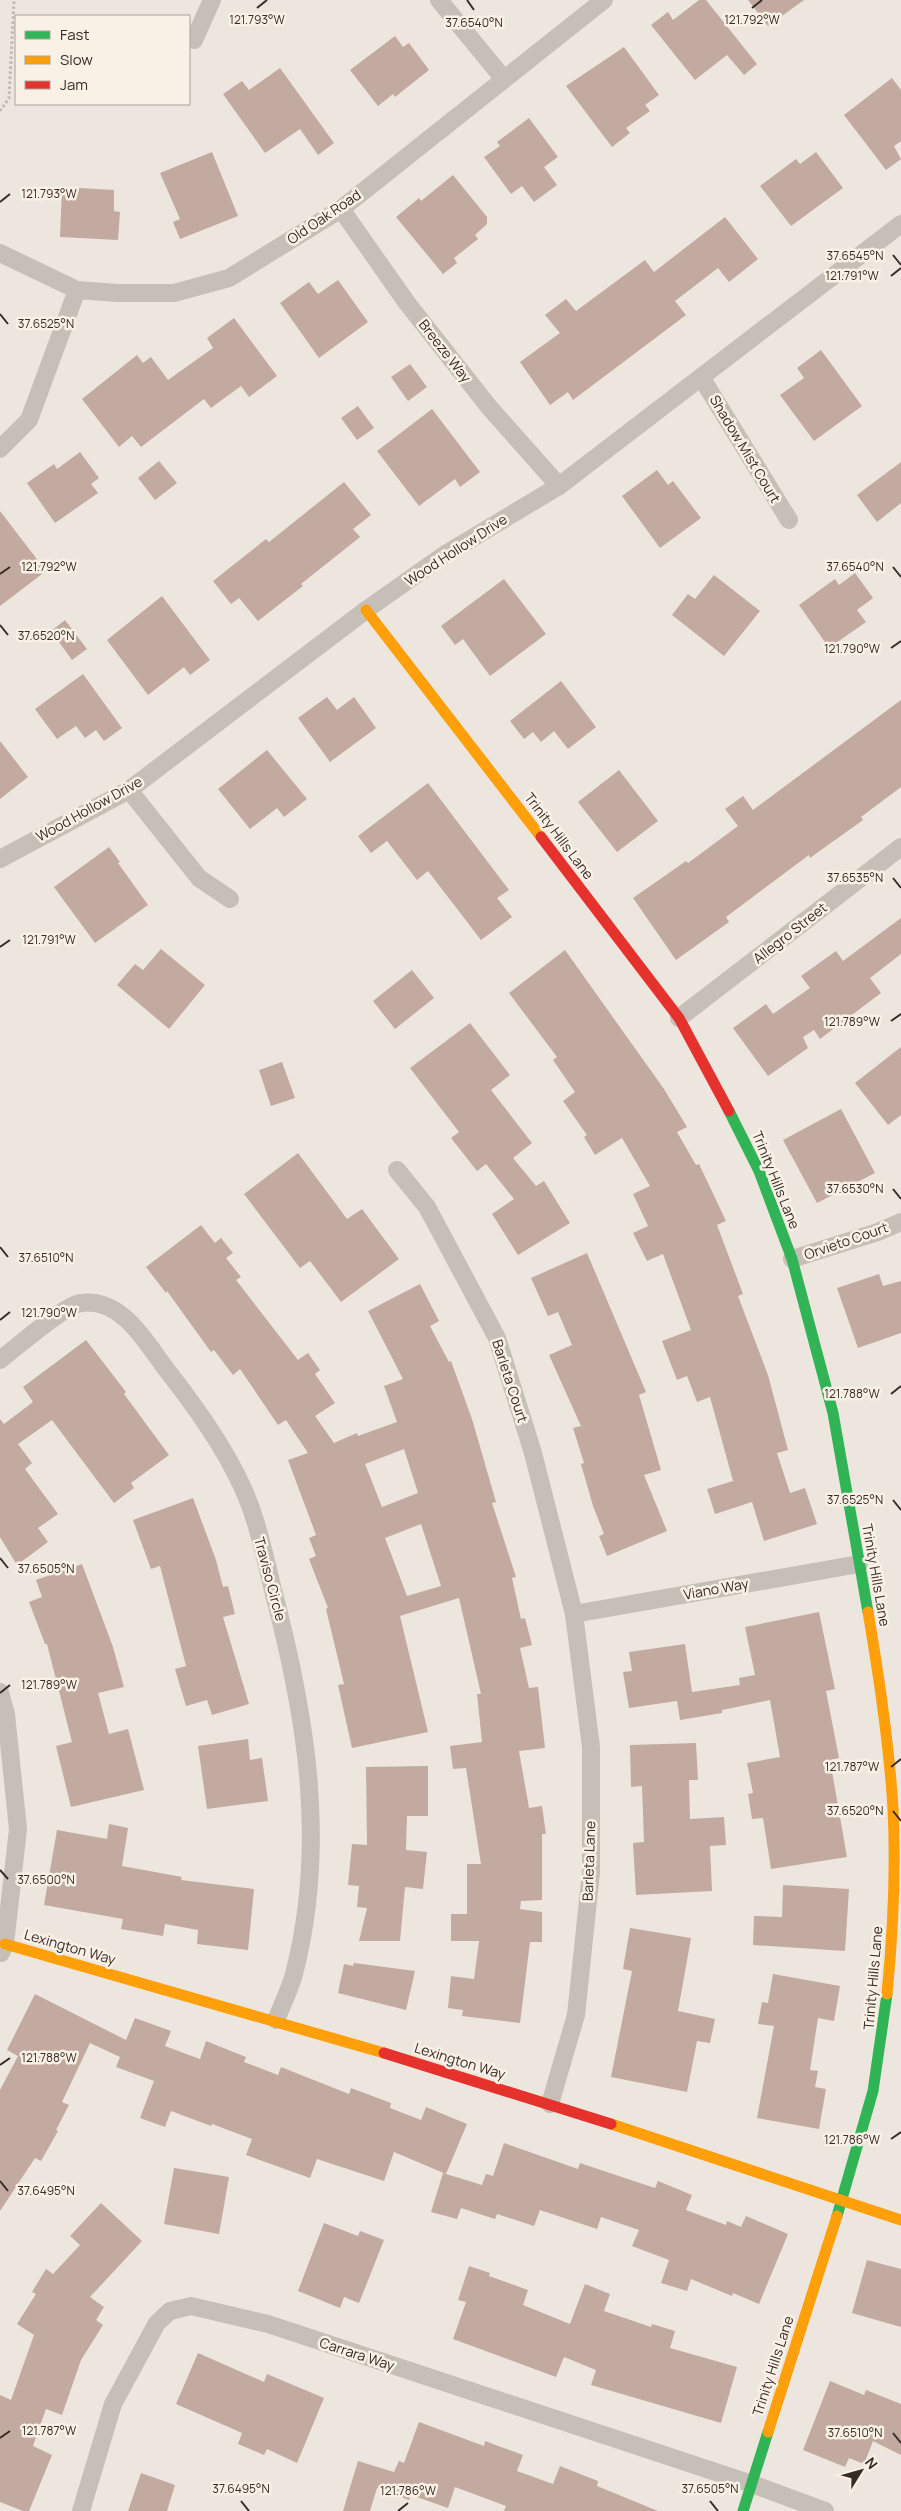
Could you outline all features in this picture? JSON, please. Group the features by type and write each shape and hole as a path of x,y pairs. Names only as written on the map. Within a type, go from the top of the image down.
{"street":[{"path":"194,40 212,0"},
{"path":"439,0 502,78"},
{"name":"Old Oak Road","path":"0,252 77,290 117,293 174,292 229,278 341,208 502,78 604,0"},
{"name":"Breeze Way","path":"341,208 418,318 489,407 559,486"},
{"name":"Wood Hollow Drive","path":"0,858 129,790 366,610 444,555 559,486 901,224"},
{"path":"0,449 29,420 77,290"},
{"name":"Shadow Mist Court","path":"701,377 789,520"},
{"name":"Trinity Hills Lane","path":"366,610 678,1018 725,1102 759,1171 792,1259 833,1413 858,1564 878,1662 897,1808 893,1933 885,2021 873,2091 841,2203 743,2511"},
{"path":"129,790 199,878 230,899"},
{"name":"Allegro Street","path":"678,1018 901,847"},
{"name":"Barleta Court","path":"397,1170 428,1207 497,1338 533,1453 574,1614"},
{"name":"Orvieto Court","path":"792,1259 878,1232 901,1222"},
{"name":"Traviso Circle","path":"0,1360 61,1314 80,1303 108,1306 128,1319 199,1411 237,1474 254,1515 286,1638 307,1747 312,1836 304,1926 293,1976 276,2020"},
{"name":"Viano Way","path":"574,1614 858,1564"},
{"name":"Barleta Lane","path":"550,2104 576,2015 591,1872 591,1747 574,1614"},
{"path":"0,1692 6,1714 18,1829 2,1950"},
{"name":"Lexington Way","path":"2,1950 276,2020 550,2104 841,2203 901,2220"},
{"name":"Carrara Way","path":"80,2511 113,2404 157,2323 170,2311 191,2306 268,2324 752,2484 825,2511"}],"path":[{"path":"0,111 9,98 14,0"}],"building":[{"path":"699,0 706,0 757,64 744,75 727,55 695,80 651,25 668,12 673,20"},
{"path":"748,0 804,0 768,26"},
{"path":"395,36 403,47 409,43 429,70 395,97 393,94 378,106 350,70"},
{"path":"624,47 659,95 645,105 650,111 626,128 630,133 612,147 566,86"},
{"path":"280,68 334,143 318,155 300,129 265,153 223,94 242,81 249,90"},
{"path":"892,78 901,90 901,141 894,146 901,159 886,170 844,115"},
{"path":"529,118 558,157 544,167 557,185 534,202 522,186 511,194 484,157 500,146 497,142"},
{"path":"212,152 238,216 180,239 173,222 180,219 160,173"},
{"path":"816,152 843,188 791,226 760,186 796,159 800,164"},
{"path":"453,175 487,217 487,224 475,235 478,239 454,258 457,263 443,274 396,217 419,198 421,201"},
{"path":"62,187 114,190 114,211 120,212 118,240 60,237"},
{"path":"725,217 758,259 729,282 718,268 675,301 686,315 573,400 568,392 550,405 520,362 560,333 545,315 566,299 576,311 645,260 654,272"},
{"path":"338,280 368,322 319,358 280,303 309,282 318,294"},
{"path":"234,318 277,376 249,397 241,386 211,408 204,399 141,447 132,436 119,447 82,399 137,355 143,363 151,357 168,380 213,348 207,338"},
{"path":"821,350 862,406 814,441 780,395 804,378 797,368"},
{"path":"410,364 427,387 408,401 391,377"},
{"path":"358,406 374,428 357,440 341,418"},
{"path":"432,409 480,472 460,487 455,479 419,506 377,451"},
{"path":"80,452 99,478 91,484 98,493 55,523 27,483 54,464 57,469"},
{"path":"159,461 177,483 155,500 138,478"},
{"path":"901,462 901,503 877,522 857,495"},
{"path":"657,470 668,485 673,481 701,518 660,548 622,496"},
{"path":"344,482 371,515 353,529 360,537 301,584 303,586 258,621 239,598 231,604 213,581 266,539 269,542"},
{"path":"0,511 46,571 0,606"},
{"path":"855,573 873,598 857,610 866,622 829,648 799,605 835,579 839,585"},
{"path":"714,575 760,611 724,656 672,615 688,594 695,599"},
{"path":"504,579 546,634 490,676 463,639 455,645 441,626"},
{"path":"162,596 210,660 190,675 184,667 148,695 107,640"},
{"path":"65,620 87,649 72,660 51,631"},
{"path":"83,674 122,728 104,741 96,730 85,738 76,726 57,739 35,709"},
{"path":"561,681 596,727 568,749 554,731 541,742 533,732 524,739 510,721"},
{"path":"327,697 337,710 354,697 376,728 330,762 298,718"},
{"path":"901,700 901,787 861,817 863,820 810,858 809,855 726,917 729,922 676,960 633,898 686,861 688,863 738,826 725,809 743,796 753,810"},
{"path":"0,741 28,777 0,799"},
{"path":"267,750 307,799 284,817 277,808 250,829 218,789"},
{"path":"619,770 658,821 617,852 578,802"},
{"path":"428,783 509,890 497,898 512,917 481,940 428,871 417,880 387,841 371,853 358,836"},
{"path":"109,847 148,905 95,943 54,887"},
{"path":"901,918 901,954 870,978 881,993 820,1039 814,1030 803,1037 808,1048 768,1076 733,1028 766,1004 773,1014 810,988 801,976 836,951 843,961"},
{"path":"161,949 205,985 169,1029 117,985 135,964 143,970"},
{"path":"565,950 664,1089 687,1127 677,1132 696,1165 699,1164 726,1221 717,1225 743,1294 738,1296 768,1375 788,1450 777,1453 790,1493 805,1488 817,1524 764,1541 752,1502 715,1514 707,1489 733,1481 710,1397 697,1402 687,1376 677,1380 662,1341 691,1330 663,1254 647,1261 633,1233 648,1226 633,1194 650,1186 622,1138 595,1155 584,1137 587,1135 563,1101 575,1092 553,1060 557,1057 509,993"},
{"path":"412,970 434,998 395,1029 373,1001"},
{"path":"470,1023 510,1075 491,1090 532,1143 513,1158 536,1186 544,1181 570,1223 518,1255 492,1214 514,1199 486,1164 477,1171 451,1138 459,1132 410,1068"},
{"path":"901,1047 901,1115 888,1125 855,1083"},
{"path":"282,1062 295,1098 271,1106 259,1070"},
{"path":"841,1109 875,1173 817,1203 783,1140"},
{"path":"298,1153 347,1219 362,1209 399,1259 341,1302 310,1261 300,1268 244,1194"},
{"path":"201,1225 215,1243 221,1238 233,1253 226,1258 241,1277 236,1280 298,1360 308,1353 320,1370 315,1374 335,1403 315,1416 334,1443 357,1433 358,1436 397,1422 384,1386 403,1379 368,1311 420,1284 439,1321 430,1326 449,1362 451,1361 472,1419 496,1502 492,1503 516,1577 512,1578 521,1619 525,1618 532,1645 520,1648 529,1688 538,1687 545,1748 519,1751 529,1808 542,1806 546,1834 542,1834 542,1900 521,1901 520,1909 542,1912 542,1942 530,1942 520,2023 462,2016 463,2010 448,2008 451,1976 474,1979 479,1941 451,1941 451,1914 467,1914 467,1864 481,1864 466,1768 453,1769 450,1746 482,1742 477,1694 481,1694 459,1598 400,1616 428,1732 352,1748 338,1685 344,1684 326,1609 328,1608 309,1559 316,1556 309,1538 316,1535 288,1460 308,1453 286,1420 278,1425 240,1369 233,1375 214,1350 211,1352 167,1291 166,1293 146,1267","holes":["404,1449 418,1493 382,1507 365,1464","421,1524 441,1586 407,1596 385,1538"]},
{"path":"587,1253 646,1392 639,1395 661,1470 644,1475 667,1531 607,1556 599,1536 604,1534 593,1506 581,1464 584,1463 573,1428 581,1426 549,1355 572,1345 558,1312 548,1316 531,1278"},
{"path":"879,1274 883,1286 901,1281 901,1333 858,1348 837,1288"},
{"path":"86,1340 126,1392 124,1394 169,1455 131,1483 134,1488 114,1503 52,1420 18,1444 32,1463 25,1469 58,1514 38,1528 48,1542 17,1565 0,1537 0,1419 4,1424 33,1402 23,1387"},
{"path":"193,1498 216,1560 223,1587 228,1586 235,1614 223,1617 249,1704 212,1715 207,1700 186,1706 175,1669 186,1666 160,1566 151,1569 133,1520"},
{"path":"82,1564 113,1647 124,1687 98,1693 109,1734 128,1729 144,1790 71,1807 56,1746 72,1742 47,1644 45,1644 29,1602 42,1597 36,1580"},
{"path":"819,1612 835,1689 826,1691 839,1758 830,1760 847,1857 771,1869 763,1818 752,1819 748,1794 753,1793 747,1763 780,1757 770,1700 722,1710 722,1713 680,1720 677,1701 629,1708 623,1672 632,1671 629,1652 685,1644 692,1692 740,1685 739,1678 755,1675 745,1627"},
{"path":"248,1739 250,1760 262,1758 268,1801 207,1809 198,1746"},
{"path":"696,1743 698,1780 689,1780 690,1819 724,1817 726,1845 710,1846 712,1891 636,1895 633,1843 644,1842 642,1786 631,1787 630,1745"},
{"path":"428,1766 428,1816 407,1816 406,1850 427,1852 423,1889 405,1887 400,1941 359,1941 367,1908 357,1907 359,1886 348,1885 352,1844 367,1845 366,1767"},
{"path":"109,1824 128,1828 122,1866 182,1877 181,1880 254,1889 248,1950 197,1944 198,1930 165,1924 163,1936 121,1929 123,1919 44,1905 57,1830 107,1839"},
{"path":"783,1885 849,1889 845,1951 753,1945 754,1916 782,1917"},
{"path":"630,1928 691,1938 678,2011 715,2019 710,2043 697,2041 687,2092 611,2077 632,1971 623,1969"},
{"path":"354,1963 415,1971 406,2010 338,1993 344,1964 353,1966"},
{"path":"773,1974 840,1986 834,2021 818,2018 810,2070 818,2071 815,2087 826,2089 819,2129 757,2118 774,2026 758,2024 762,2002 768,2003"},
{"path":"35,1994 126,2040 135,2018 171,2031 165,2046 200,2059 206,2041 246,2057 244,2062 278,2075 281,2067 349,2094 351,2088 391,2103 390,2108 421,2120 426,2107 467,2124 446,2174 394,2152 384,2181 317,2159 310,2178 246,2155 252,2139 212,2124 211,2126 171,2111 165,2127 140,2118 154,2081 116,2067 120,2057 90,2043 62,2102 69,2105 56,2130 58,2131 41,2161 35,2158 0,2211 0,2090 18,2056 7,2050"},
{"path":"504,2143 578,2169 580,2163 655,2188 658,2181 692,2195 686,2210 726,2225 727,2221 741,2227 746,2216 788,2234 759,2304 733,2293 732,2296 691,2279 687,2291 661,2283 669,2260 632,2246 639,2230 601,2217 597,2229 540,2210 534,2226 497,2214 495,2219 461,2208 457,2219 431,2212 443,2173 482,2185 486,2174 493,2176"},
{"path":"174,2168 229,2177 219,2234 164,2224"},
{"path":"101,2203 142,2241 90,2297 104,2307 96,2320 103,2325 81,2360 62,2415 46,2409 33,2446 52,2455 29,2511 23,2511 0,2502 0,2395 11,2400 34,2335 17,2324 36,2294 32,2292 46,2269 53,2274 80,2245 70,2236"},
{"path":"324,2223 358,2236 360,2231 384,2240 359,2303 344,2297 340,2308 298,2291"},
{"path":"867,2260 901,2269 901,2327 852,2313"},
{"path":"469,2266 490,2273 489,2276 528,2290 523,2305 570,2324 585,2284 610,2294 604,2311 651,2327 652,2324 675,2331 670,2348 737,2367 721,2423 591,2385 596,2370 564,2357 556,2377 453,2339 466,2302 458,2300"},
{"path":"198,2353 264,2382 267,2374 324,2398 297,2463 267,2449 264,2455 238,2444 242,2433 176,2404"},
{"path":"830,2381 864,2395 866,2390 901,2404 901,2455 873,2441 864,2464 849,2458 845,2467 803,2450"},
{"path":"419,2422 484,2446 485,2441 523,2455 517,2471 553,2484 560,2466 598,2481 597,2486 658,2511 504,2511 506,2506 455,2487 448,2508 411,2495 409,2500 377,2488 370,2511 343,2511 358,2461 394,2472 399,2461 404,2463"},
{"path":"141,2473 175,2485 167,2511 128,2511"}],"traffic: fast":[{"path":"729,1111 759,1171 792,1259 833,1413 868,1612"},
{"path":"837,2216 873,2091 887,1994"},
{"path":"743,2511 768,2432"}],"traffic: slow":[{"path":"366,610 541,837"},
{"path":"868,1612 883,1710 893,1808 893,1901 887,1994"},
{"path":"5,1944 384,2053"},
{"path":"611,2124 901,2220"},
{"path":"768,2432 837,2216"}],"traffic: jam":[{"path":"541,837 679,1018 729,1111"},
{"path":"384,2053 611,2124"}]}
